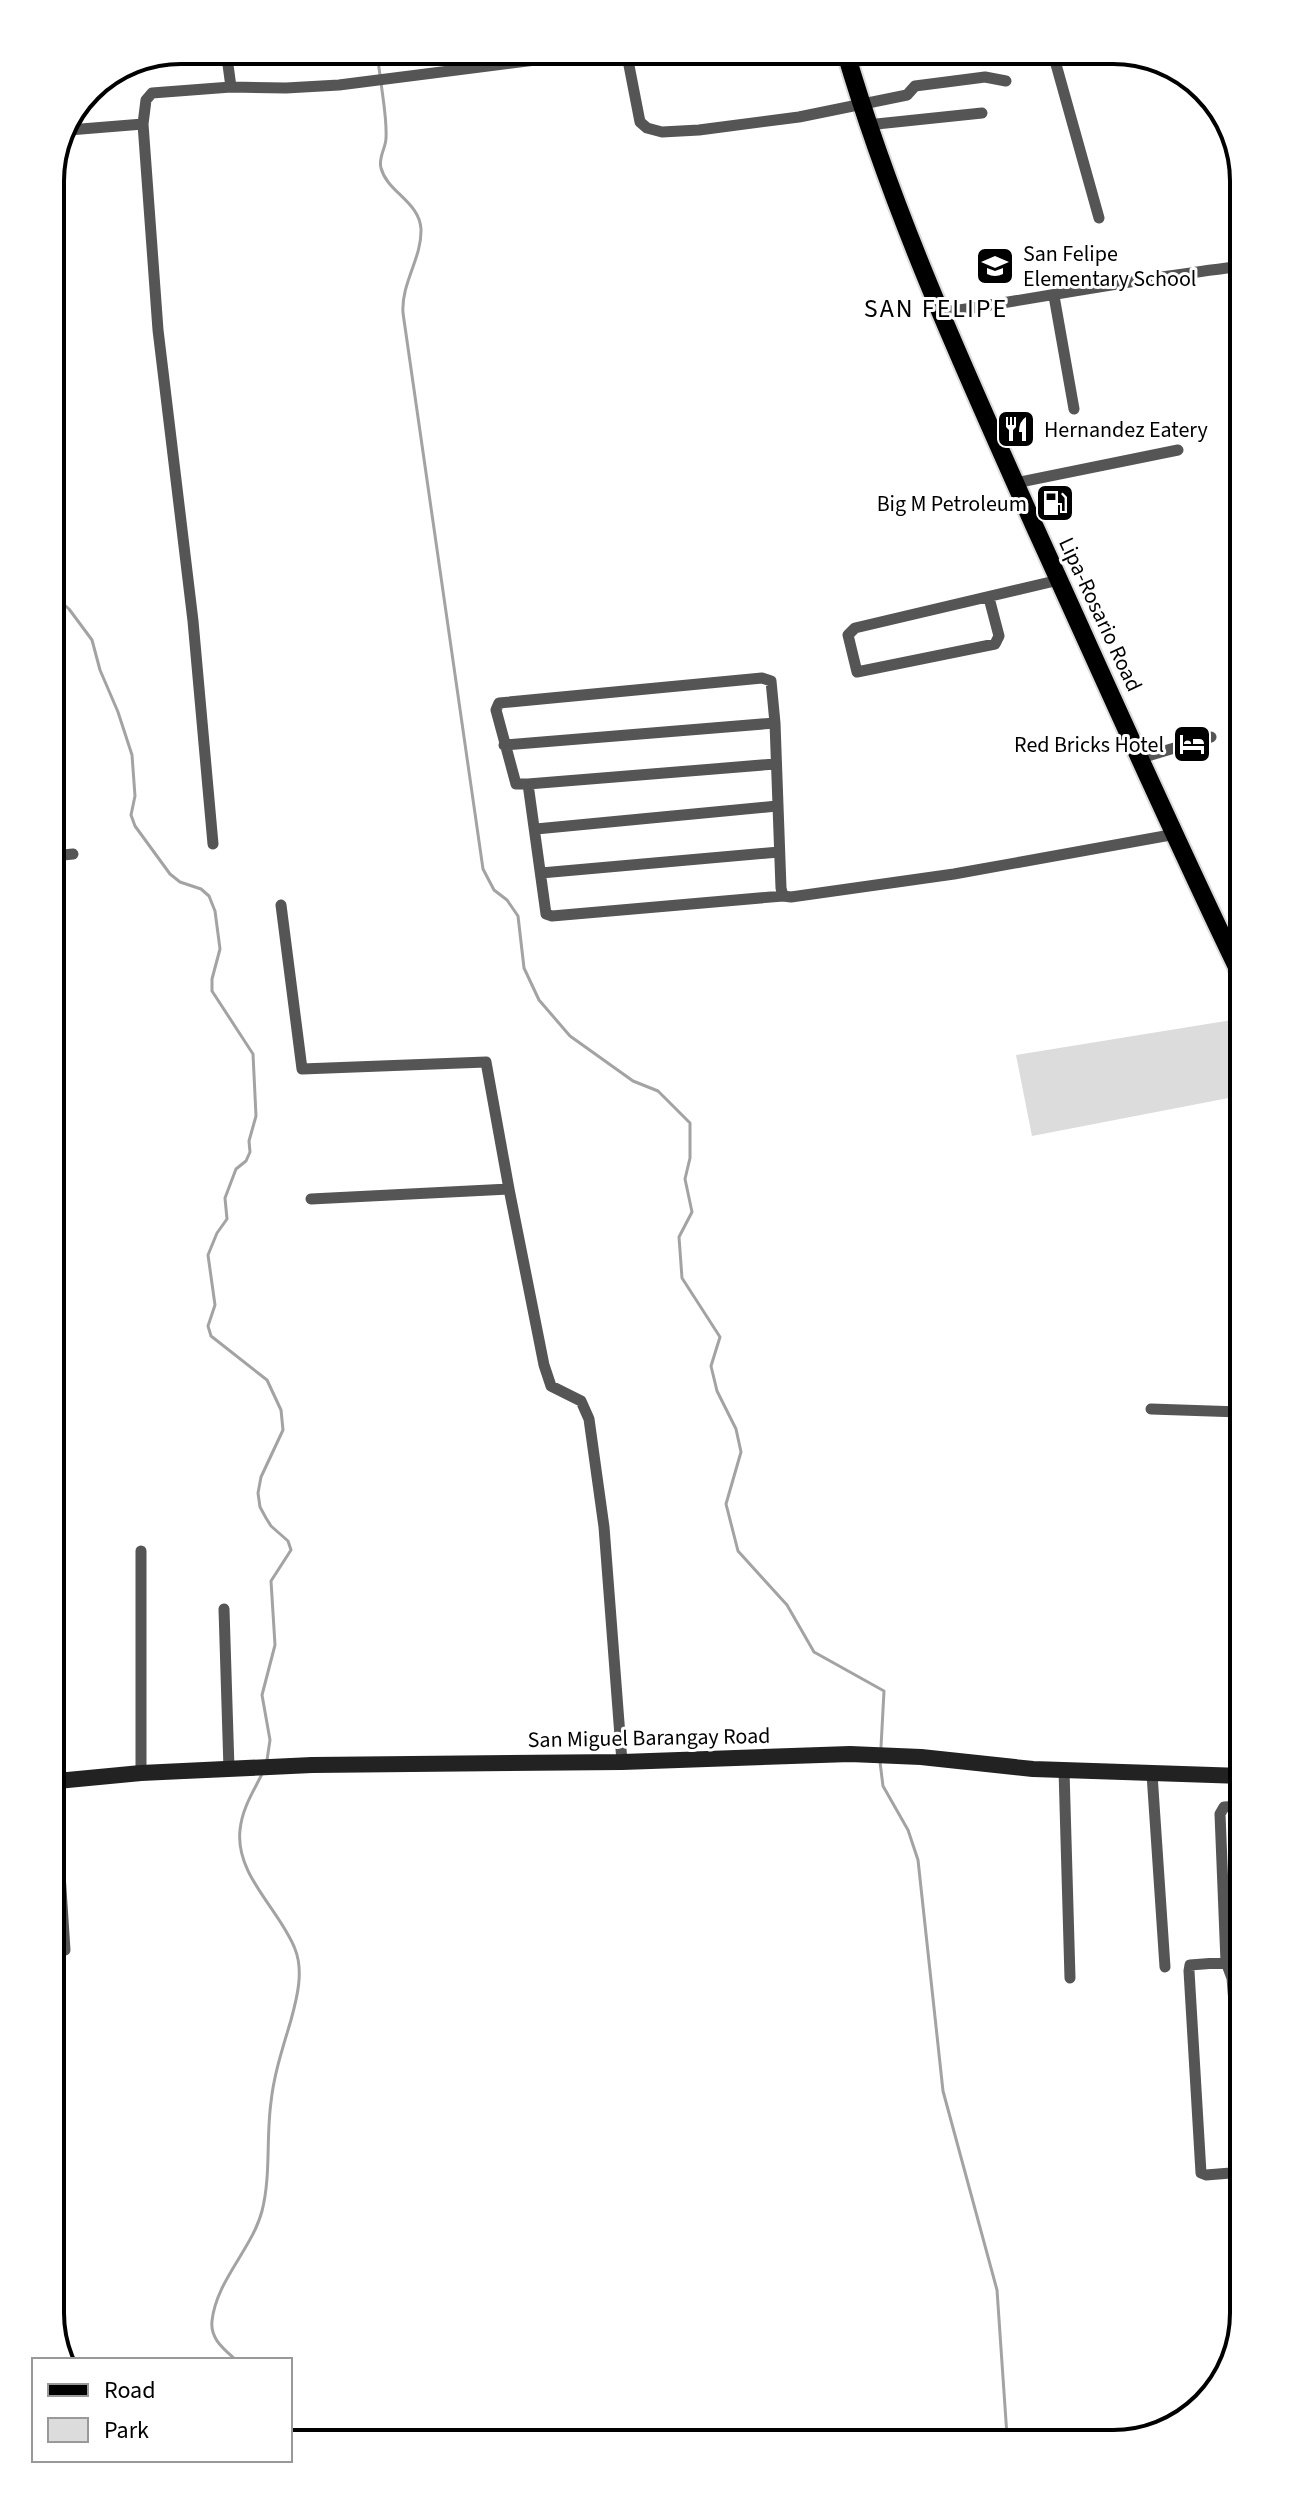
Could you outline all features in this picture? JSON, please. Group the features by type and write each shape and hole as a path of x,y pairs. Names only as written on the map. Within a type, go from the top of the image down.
{"main road":[{"name":"Lipa-Rosario Road","path":"849,64 867,125 940,313 1230,952"}],"street":[{"path":"228,64 231,87"},
{"path":"213,844 193,621 158,330 143,124 146,100 152,93 231,87 339,85 497,64"},
{"path":"629,64 640,122 647,128 662,132 799,117 907,95 915,86 985,77 1006,81"},
{"path":"1056,64 1099,218"},
{"path":"867,125 982,113"},
{"path":"77,129 143,124"},
{"path":"940,313 1134,280 1230,268"},
{"path":"1054,296 1074,409"},
{"path":"1015,483 1178,450"},
{"path":"989,598 999,636 995,644 857,672 848,635 855,628 1059,580"},
{"path":"775,764 516,784 496,710 499,703 505,701 762,678 771,681 783,896"},
{"path":"504,745 775,723"},
{"path":"1141,758 1211,737"},
{"path":"528,784 546,914 552,916 791,897 954,874 1176,834"},
{"path":"536,829 777,806"},
{"path":"541,873 779,852"},
{"path":"64,855 73,854"},
{"path":"281,905 302,1069 486,1062 544,1365 551,1386 581,1401 589,1419 604,1527 622,1762"},
{"path":"311,1199 509,1189"},
{"path":"1151,1409 1230,1412"},
{"path":"141,1551 141,1773"},
{"path":"224,1609 229,1769"},
{"name":"San Miguel Barangay Road","path":"64,1780 141,1773 376,1764 622,1762 880,1754 1064,1770 1230,1776"},
{"path":"1064,1770 1070,1978"},
{"path":"1152,1774 1165,1967"},
{"path":"1230,1807 1224,1807 1220,1814 1226,1962 1230,1973"},
{"path":"1230,1962 1190,1965 1189,1971 1201,2173 1230,2173"}],"green space":[{"path":"1230,1020 1230,1098 1032,1136 1016,1055"}],"waterway":[{"path":"378,64 380,75"},
{"path":"381,82 386,131 381,168 390,184 415,211 421,229 405,291 403,313 483,869 494,890 507,900 518,916 524,968 539,1000 570,1036 633,1081 658,1091 690,1123 690,1158 685,1179 692,1212 679,1237 682,1278 720,1337 711,1366 717,1391 736,1429 741,1452 726,1504 738,1551 787,1605 814,1652 884,1691 881,1747"},
{"path":"64,605 92,640 132,755 135,796 131,815 135,826 170,874 209,896 215,911 220,949 212,991 253,1054 256,1116 249,1141 250,1152 246,1161 236,1169 225,1198 227,1219 208,1255 215,1305 208,1326 211,1336 267,1380 281,1410 283,1430 261,1477 258,1493 266,1518 288,1541 291,1550 271,1581 275,1645 262,1695 270,1740 267,1760"},
{"path":"880,1762 883,1786 908,1830 918,1860 943,2091 997,2290 1007,2430"},
{"path":"234,2358 216,2338 212,2321 220,2292 251,2239 262,2211 272,2092 299,1984 295,1949 251,1877 240,1846 243,1815 262,1774"}],"place":[{"name":"San Felipe Elementary School","path":"995,266"},
{"name":"Hernandez Eatery","path":"1016,429"},
{"name":"Big M Petroleum","path":"1055,503"},
{"name":"Red Bricks Hotel","path":"1192,744"}],"district":[{"name":"SAN FELIPE","path":"936,308"}]}
